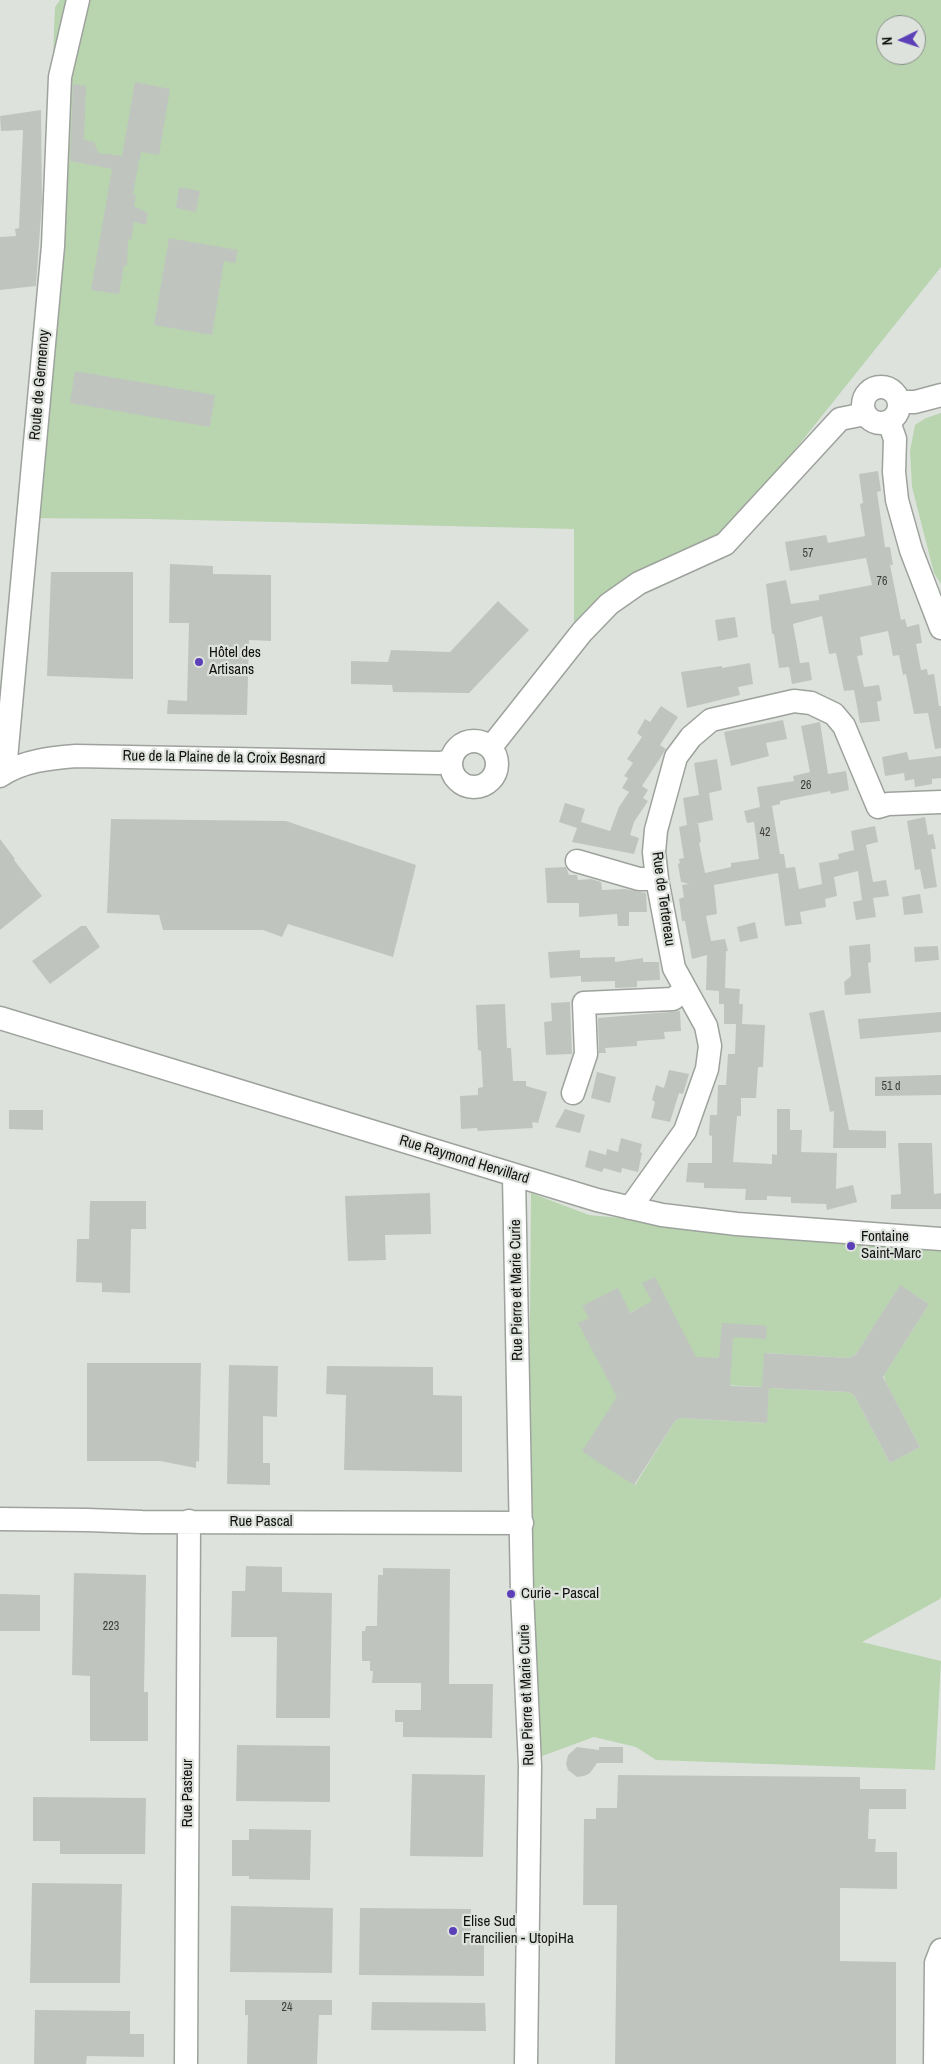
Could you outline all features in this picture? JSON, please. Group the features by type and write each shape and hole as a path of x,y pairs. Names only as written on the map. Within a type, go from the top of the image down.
{"street":[{"name":"Route de Germenoy","path":"3,774 6,759 53,246 60,76 78,0"},
{"path":"874,388 889,389 897,396 899,402 896,415 889,422 876,423 865,414 863,409 864,399 874,388"},
{"path":"899,402 915,402 941,395"},
{"path":"491,748 582,632 609,604 639,583 725,544 840,419 865,414"},
{"path":"889,422 895,439 894,472 897,500 911,550 941,628"},
{"name":"Rue de Tertereau","path":"630,1208 685,1131 708,1069 710,1046 706,1026 674,968 657,880 654,852 656,830 676,757 690,737 711,720 794,701 811,703 834,714 844,726 878,807 888,804 941,802"},
{"path":"475,740 484,742 495,754 496,771 486,784 469,786 461,783 452,770 451,761 459,746 475,740"},
{"name":"Rue de la Plaine de la Croix Besnard","path":"3,774 40,760 76,756 439,763 451,761"},
{"path":"577,860 639,879 657,880"},
{"path":"573,1093 586,1054 584,1003 673,999 685,990"},
{"name":"Rue Raymond Hervillard","path":"0,1018 514,1176 630,1208 662,1215 737,1224 941,1239"},
{"name":"Rue Pierre et Marie Curie","path":"514,1176 522,1592 530,1766 526,2064"},
{"name":"Rue Pascal","path":"0,1519 142,1522 522,1523"},
{"name":"Rue Pasteur","path":"186,2064 189,1521"},
{"path":"935,2064 936,1963 941,1950"}],"green space":[{"path":"60,0 941,0 941,267 721,542 574,638 574,529 148,519 18,518 35,348 48,177 55,7"},
{"path":"941,413 941,584 934,573 912,487 910,451 915,425 926,418"},
{"path":"531,1193 589,1215 941,1248 941,1596 940,1599 862,1642 941,1661 935,1770 656,1760 636,1747 594,1737 542,1756 528,1573","holes":["900,1286 929,1304 884,1375 885,1381 920,1447 890,1463 854,1395 848,1392 769,1388 766,1423 681,1418 675,1421 635,1485 605,1466 645,1397 608,1325 639,1308 682,1383 763,1387 765,1353 849,1358 856,1354"]}],"building":[{"path":"135,82 170,89 159,155 141,152 139,160 133,195 136,195 134,206 148,213 146,225 134,222 131,240 128,239 127,266 124,265 119,294 91,290 112,169 70,161 73,84 86,86 84,140 94,142 98,153 122,156"},
{"path":"41,110 42,201 36,286 0,290 0,237 16,236 15,229 19,228 23,130 1,131 0,116"},
{"path":"179,187 200,191 196,212 176,208"},
{"path":"169,238 238,250 235,263 224,261 212,335 154,325"},
{"path":"75,371 215,395 210,427 70,403"},
{"path":"878,471 881,491 877,492 885,547 890,547 893,565 890,565 901,620 905,619 907,627 919,624 922,643 916,644 921,670 927,669 928,675 934,674 939,706 941,706 941,748 935,749 928,713 914,714 906,674 903,675 899,655 893,656 888,631 860,637 863,655 857,656 864,687 879,685 882,700 877,702 880,721 860,723 854,690 844,691 836,653 829,654 822,616 793,624 800,663 809,662 812,680 792,684 789,667 779,668 774,634 772,634 766,584 786,580 791,604 819,600 819,595 872,585 866,558 790,571 785,542 826,535 828,543 865,536 860,504 863,503 859,474"},
{"path":"170,564 213,566 213,574 271,575 271,641 249,640 247,715 167,714 168,700 187,701 189,623 169,623"},
{"path":"51,572 133,572 133,679 47,676"},
{"path":"498,601 529,630 469,693 393,692 392,685 351,684 351,661 388,662 391,650 450,652"},
{"path":"735,617 738,637 718,641 715,620"},
{"path":"750,663 753,684 738,687 740,695 687,708 681,672"},
{"path":"661,706 678,717 660,745 666,749 642,786 648,790 643,798 648,801 634,822 630,835 639,838 634,854 572,842 577,828 559,822 565,803 585,809 581,822 610,831 619,807 629,792 622,788 628,778 624,776 633,763 627,759 642,737 637,733 645,719 650,722"},
{"path":"783,720 787,739 766,743 769,756 731,766 724,732"},
{"path":"820,722 828,774 846,771 849,790 831,794 830,791 780,801 780,804 772,806 780,854 784,854 786,868 795,867 799,889 822,884 819,863 839,859 838,854 854,850 851,831 875,826 878,842 866,845 873,882 886,880 889,896 873,898 876,917 856,920 853,902 862,900 858,871 834,877 837,896 825,899 826,907 800,912 802,924 785,926 778,873 714,885 717,914 706,916 711,941 725,939 728,951 726,951 725,988 740,989 739,1004 743,1004 742,1024 765,1025 763,1067 758,1067 756,1098 741,1098 741,1116 737,1116 733,1162 772,1164 772,1154 777,1155 777,1109 790,1109 790,1130 802,1130 801,1152 837,1153 836,1189 853,1185 857,1202 827,1210 826,1204 791,1203 791,1197 767,1196 767,1200 745,1200 746,1189 704,1188 704,1183 686,1182 688,1163 712,1163 712,1136 709,1135 710,1115 717,1115 718,1085 726,1085 728,1054 735,1054 736,1024 724,1024 724,1004 719,1004 719,991 706,990 707,955 692,959 685,921 682,921 679,899 684,897 682,885 689,884 681,882 678,864 680,863 679,859 684,858 679,827 687,825 683,798 699,795 694,763 717,759 722,790 709,793 713,820 698,823 701,842 699,843 705,873 731,867 731,863 759,859 754,822 747,823 744,811 760,807 757,787 794,781 793,776 810,772 801,726"},
{"path":"907,752 909,760 941,756 941,778 932,779 932,784 915,787 914,779 905,781 904,773 885,776 882,757"},
{"path":"925,817 928,835 933,834 936,849 931,849 937,887 924,889 920,869 915,870 907,821"},
{"path":"111,819 286,821 416,865 393,957 288,924 282,937 263,930 163,930 159,915 107,913"},
{"path":"0,839 42,896 0,930"},
{"path":"566,867 569,875 577,875 578,880 591,879 601,882 602,890 625,889 646,893 647,912 629,912 629,926 618,926 617,914 579,917 579,903 547,903 545,868"},
{"path":"920,894 923,913 904,915 902,897"},
{"path":"755,922 758,938 740,942 737,927"},
{"path":"81,926 86,926 100,947 50,984 32,961"},
{"path":"870,944 871,962 868,963 871,993 845,995 844,982 851,976 849,946"},
{"path":"938,946 939,960 915,962 914,947"},
{"path":"580,950 580,958 615,957 615,962 643,958 643,962 659,962 660,980 637,981 637,987 615,988 615,981 581,982 581,976 550,978 548,952"},
{"path":"570,1002 572,1054 546,1055 544,1022 552,1021 551,1003"},
{"path":"505,1004 507,1048 511,1048 513,1081 526,1081 526,1086 547,1092 538,1123 532,1122 533,1128 478,1131 477,1128 461,1129 460,1096 478,1095 478,1088 483,1087 481,1051 478,1050 476,1005"},
{"path":"824,1010 849,1130 886,1131 886,1148 833,1148 834,1111 830,1112 809,1013"},
{"path":"680,1011 681,1031 664,1032 665,1039 637,1041 637,1046 605,1048 606,1053 599,1053 598,1018"},
{"path":"941,1012 941,1032 860,1039 858,1019"},
{"path":"669,1070 689,1074 683,1094 679,1093 670,1122 651,1118 655,1102 652,1100 656,1085 664,1088"},
{"path":"597,1072 616,1077 610,1103 591,1098"},
{"path":"941,1075 941,1095 875,1096 875,1077"},
{"path":"565,1109 585,1115 580,1133 555,1127"},
{"path":"9,1110 43,1110 43,1130 9,1129"},
{"path":"621,1138 642,1144 638,1172 622,1168 621,1173 604,1168 602,1172 585,1167 589,1150 606,1155 607,1149 618,1152"},
{"path":"898,1143 932,1143 934,1194 941,1193 941,1209 891,1209 891,1195 901,1194"},
{"path":"430,1193 431,1234 385,1235 386,1260 348,1261 345,1196"},
{"path":"90,1201 146,1201 146,1229 131,1229 130,1293 102,1292 102,1283 76,1282 77,1239 89,1239"},
{"path":"655,1277 696,1357 719,1358 722,1323 767,1326 766,1339 733,1337 730,1386 762,1387 764,1353 849,1358 856,1354 900,1285 929,1304 883,1377 920,1447 890,1463 854,1395 848,1392 769,1388 767,1423 681,1418 675,1421 634,1485 604,1466 582,1451 617,1397 578,1323 589,1318 582,1306 618,1288 630,1313 652,1301 642,1283"},
{"path":"87,1363 201,1363 199,1462 196,1461 196,1468 160,1461 87,1461"},
{"path":"229,1365 278,1366 277,1417 263,1416 263,1463 270,1463 270,1485 227,1484"},
{"path":"327,1366 433,1367 433,1395 462,1396 462,1472 344,1470 346,1395 326,1394"},
{"path":"246,1566 282,1567 282,1592 332,1593 330,1718 276,1718 277,1637 231,1637 232,1591 245,1591"},
{"path":"383,1568 450,1569 449,1684 493,1684 492,1738 403,1737 403,1722 395,1722 395,1710 421,1710 421,1683 372,1683 373,1671 370,1671 370,1661 362,1661 362,1631 365,1631 366,1626 377,1626 378,1575 383,1575"},
{"path":"74,1573 146,1575 144,1692 148,1692 148,1741 90,1741 90,1676 72,1675"},
{"path":"0,1594 40,1595 40,1631 0,1631"},
{"path":"237,1745 330,1746 330,1802 236,1801"},
{"path":"577,1747 599,1750 599,1747 623,1747 623,1763 597,1763 590,1773 577,1777 568,1770 566,1764 568,1755"},
{"path":"412,1774 485,1775 483,1857 410,1856"},
{"path":"618,1775 860,1777 860,1789 906,1789 906,1809 869,1809 868,1839 876,1839 875,1852 897,1852 897,1889 840,1888 840,1961 896,1962 896,2064 615,2064 617,1905 583,1905 584,1819 596,1819 596,1808 617,1808"},
{"path":"33,1797 146,1798 145,1854 60,1854 60,1841 33,1841"},
{"path":"249,1829 311,1830 310,1880 249,1879 249,1876 232,1876 232,1840 249,1840"},
{"path":"32,1883 122,1884 120,1983 30,1983"},
{"path":"231,1906 333,1908 332,1973 230,1972"},
{"path":"360,1908 471,1909 471,1937 484,1938 484,1976 359,1975"},
{"path":"245,2000 332,2000 332,2015 319,2015 317,2064 247,2064 248,2015 245,2015"},
{"path":"372,2002 485,2003 486,2031 371,2030"},
{"path":"35,2010 130,2011 130,2034 144,2034 144,2057 87,2056 86,2064 34,2064"}],"place":[{"name":"Hôtel des Artisans","path":"199,662"},
{"name":"Fontaine Saint-Marc","path":"851,1246"},
{"name":"Curie - Pascal","path":"511,1594"},
{"name":"Elise Sud Francilien - UtopiHa","path":"453,1931"}]}
